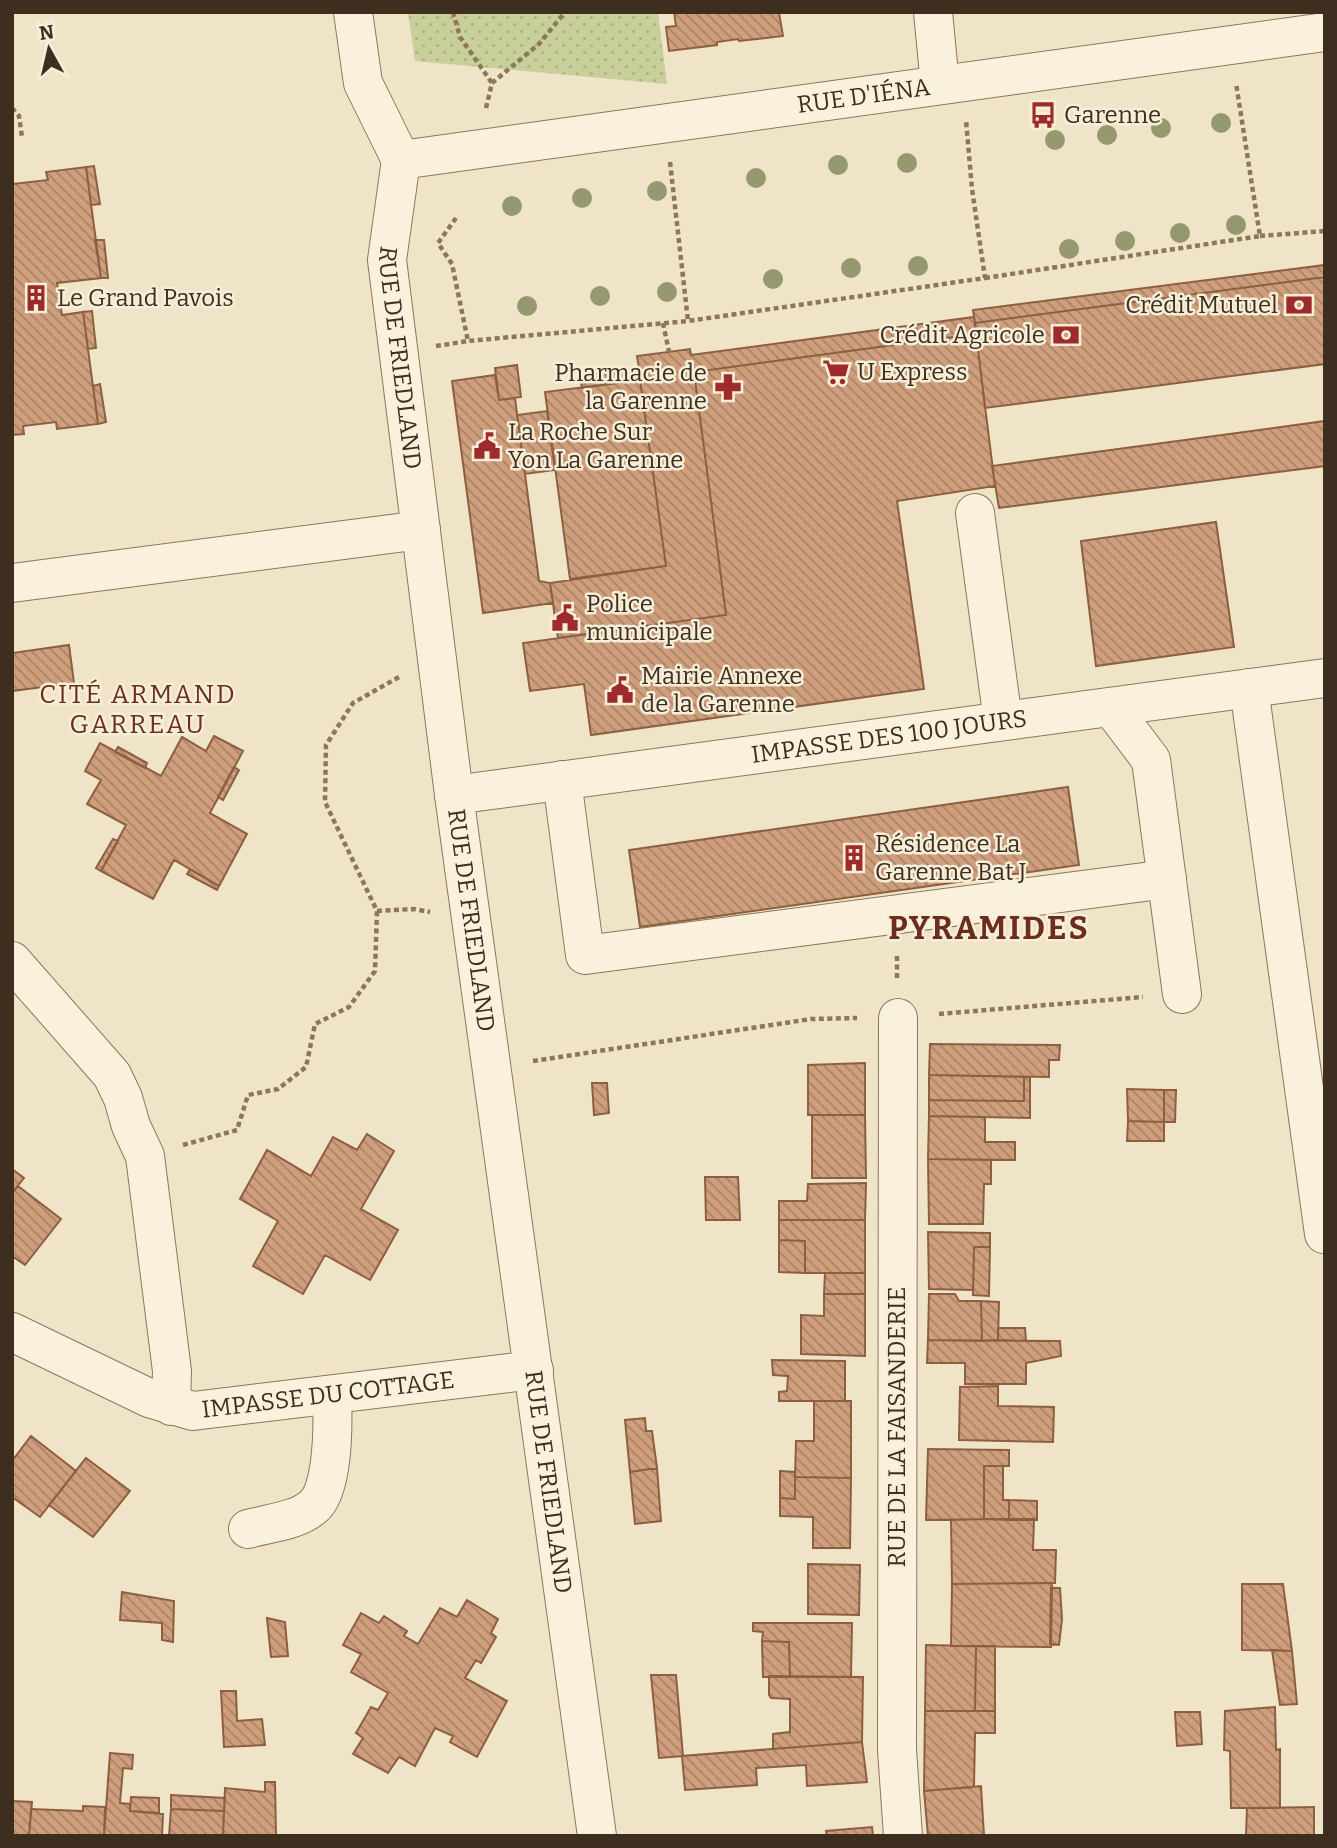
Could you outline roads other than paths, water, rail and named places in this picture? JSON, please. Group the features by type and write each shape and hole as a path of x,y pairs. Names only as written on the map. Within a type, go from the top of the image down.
{"street":[{"path":"353,12 363,83 401,160"},
{"path":"933,12 951,83"},
{"name":"RUE D'IÉNA","path":"401,160 1325,32"},
{"name":"RUE DE FRIEDLAND","path":"401,160 387,260 454,795 597,1836"},
{"path":"975,513 1003,721"},
{"path":"12,583 421,530"},
{"name":"IMPASSE DES 100 JOURS","path":"454,795 1325,678"},
{"path":"1249,688 1324,1234"},
{"path":"1111,707 1151,760 1182,994"},
{"path":"562,780 585,956 1167,879"},
{"path":"12,961 112,1075 145,1156 172,1371 171,1406"},
{"name":"RUE DE LA FAISANDERIE","path":"898,1018 897,1750 903,1836"},
{"name":"IMPASSE DU COTTAGE","path":"12,1332 149,1398 193,1411 534,1370"},
{"path":"248,1529 302,1514 317,1505 325,1487 334,1433 332,1395"}],"place":[{"name":"Garenne","path":"1043,115"},
{"name":"Le Grand Pavois","path":"36,298"},
{"name":"Crédit Mutuel","path":"1299,305"},
{"name":"Crédit Agricole","path":"1066,335"},
{"name":"U Express","path":"836,372"},
{"name":"Pharmacie de la Garenne","path":"728,387"},
{"name":"La Roche Sur Yon La Garenne","path":"487,446"},
{"name":"Police municipale","path":"565,618"},
{"name":"Mairie Annexe de la Garenne","path":"620,690"},
{"name":"Résidence La Garenne Bat J","path":"854,858"}],"district":[{"name":"CITÉ ARMAND GARREAU","path":"138,709"},
{"name":"PYRAMIDES","path":"989,928"}]}
